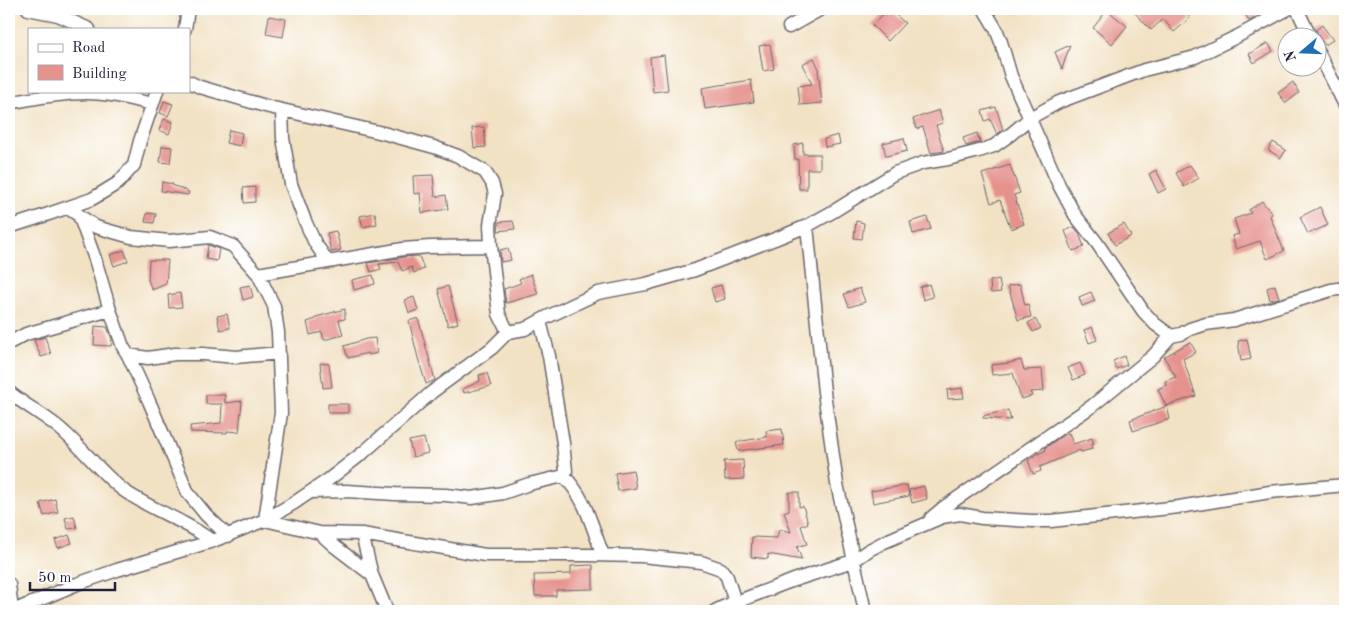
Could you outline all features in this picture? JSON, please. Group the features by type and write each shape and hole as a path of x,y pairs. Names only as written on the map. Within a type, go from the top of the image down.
{"street":[{"path":"28,9 58,16 87,28"},
{"path":"184,28 188,9"},
{"path":"789,27 821,9"},
{"path":"984,9 996,29 1010,76 1058,185 1074,215 1143,311 1155,324 1171,336"},
{"path":"9,584 12,611 85,581 228,536 265,520 328,480 364,452 432,392 492,348 508,332 524,329 598,294 646,284 695,270 807,226 895,173 923,163 948,159 994,146 1030,118 1059,102 1144,70 1195,57 1288,9"},
{"path":"1296,9 1306,28"},
{"path":"1326,68 1345,105"},
{"path":"190,82 282,110 383,133 434,148 458,156 485,172 492,184 494,194 490,225 499,314 508,332"},
{"path":"9,227 74,211 118,182 134,164 157,92"},
{"path":"9,103 87,93 115,96 152,104"},
{"path":"282,110 283,138 291,184 308,228 328,262"},
{"path":"74,211 96,227 132,237 169,241 210,237 233,246 258,274 274,306 278,332 281,413 265,520"},
{"path":"74,211 95,259 123,347 128,354 188,493 206,515 228,536"},
{"path":"807,226 824,392 837,484 864,611"},
{"path":"258,274 403,249 491,246"},
{"path":"924,525 943,508 1092,406 1153,356 1171,336 1182,334 1190,329 1206,324 1234,320 1331,290 1345,288"},
{"path":"9,343 26,334 110,310"},
{"path":"540,321 549,356 563,443 566,471 564,476"},
{"path":"128,354 148,358 175,354 236,357 279,353"},
{"path":"9,392 64,432 85,452 98,468 122,489 146,505 185,524 213,541"},
{"path":"310,492 346,491 472,498 502,493 529,484 564,476"},
{"path":"564,476 574,486 585,506 603,555"},
{"path":"715,611 794,580 853,561 884,542 942,517 960,514 982,518 1033,521 1091,517 1179,507 1270,492 1345,485"},
{"path":"265,520 320,533 362,534 485,555 641,556 702,562 721,569 727,577 735,602"},
{"path":"320,533 372,575"},
{"path":"362,534 372,575 387,611"}],"building":[{"path":"889,9 905,23 888,41 872,25"},
{"path":"1131,9 1183,9 1190,18 1174,32 1163,19 1151,30"},
{"path":"1242,9 1261,9 1263,13 1249,21"},
{"path":"1107,10 1127,26 1112,44 1093,28"},
{"path":"269,16 286,19 283,37 266,34"},
{"path":"1326,30 1333,40 1326,44"},
{"path":"1268,43 1273,51 1254,63 1249,54"},
{"path":"770,44 774,69 763,71 759,46"},
{"path":"1070,45 1062,69 1055,52"},
{"path":"664,55 668,90 653,92 650,57"},
{"path":"814,58 819,69 822,103 800,105 798,86 812,84 802,64"},
{"path":"751,80 754,102 705,109 702,88"},
{"path":"1293,82 1299,93 1286,103 1278,93"},
{"path":"164,101 173,104 168,116 160,113"},
{"path":"996,107 1003,130 997,134 990,119 985,121 982,111"},
{"path":"939,110 943,123 936,125 944,151 931,153 923,127 917,129 913,119"},
{"path":"164,119 173,122 169,134 159,130"},
{"path":"484,127 486,147 474,148 472,128"},
{"path":"229,130 242,133 240,146 226,143"},
{"path":"977,133 980,142 966,146 963,138"},
{"path":"838,135 840,144 825,147 824,139"},
{"path":"904,138 907,151 886,156 883,143"},
{"path":"1273,142 1286,150 1281,158 1268,150"},
{"path":"803,143 803,154 820,154 820,169 807,169 807,189 799,189 798,159 795,159 794,145"},
{"path":"162,146 172,147 170,163 160,162"},
{"path":"1010,165 1020,193 1014,195 1024,224 1011,229 1000,200 991,203 982,174"},
{"path":"1190,165 1199,178 1184,187 1176,173"},
{"path":"1156,170 1166,189 1158,193 1149,174"},
{"path":"433,175 435,197 446,195 448,209 422,213 420,193 414,194 413,176"},
{"path":"162,182 173,184 189,192 188,195 161,191"},
{"path":"255,187 255,202 244,203 243,188"},
{"path":"1262,201 1272,214 1270,216 1284,251 1267,259 1260,241 1236,249 1232,236 1239,234 1234,219 1251,213 1249,210"},
{"path":"1320,207 1328,225 1308,234 1300,217"},
{"path":"147,213 156,214 154,223 145,222"},
{"path":"375,213 377,224 363,227 360,216"},
{"path":"927,217 931,229 913,234 910,222"},
{"path":"513,221 515,229 498,231 499,222"},
{"path":"856,221 864,223 862,239 854,238"},
{"path":"1124,224 1131,236 1115,245 1108,233"},
{"path":"1074,227 1079,233 1084,247 1073,251 1065,231"},
{"path":"336,231 341,250 331,252 327,233"},
{"path":"208,245 219,249 217,261 206,259"},
{"path":"508,248 511,260 501,262 500,250"},
{"path":"124,250 128,261 114,266 110,255"},
{"path":"419,256 424,269 414,273 412,267 402,271 398,262 379,264 381,269 371,272 368,263 404,257"},
{"path":"149,260 168,260 166,284 152,290 148,280"},
{"path":"531,274 538,294 506,303 504,289 521,283 519,279"},
{"path":"373,275 375,284 354,290 352,280"},
{"path":"999,279 1001,292 991,293 990,281"},
{"path":"929,284 933,297 923,300 920,287"},
{"path":"1020,284 1025,305 1028,304 1031,317 1018,320 1008,286"},
{"path":"250,285 253,297 243,300 240,287"},
{"path":"721,285 725,299 715,302 711,288"},
{"path":"1275,285 1279,298 1270,300 1267,288"},
{"path":"448,286 458,323 448,326 438,289"},
{"path":"860,288 865,302 849,307 844,294"},
{"path":"1091,292 1095,301 1082,306 1079,297"},
{"path":"180,293 182,307 169,308 168,295"},
{"path":"414,297 418,310 409,313 405,300"},
{"path":"345,309 345,319 339,320 343,335 324,340 322,332 310,335 307,322 316,319 316,317"},
{"path":"227,314 230,328 220,330 217,316"},
{"path":"418,318 435,380 426,384 409,321"},
{"path":"1035,319 1041,328 1033,332 1028,323"},
{"path":"95,326 107,327 112,339 111,346 94,345"},
{"path":"1092,327 1097,340 1089,343 1084,330"},
{"path":"45,337 51,354 41,357 34,340"},
{"path":"375,338 377,353 369,355 368,353 348,358 344,346"},
{"path":"1247,339 1251,359 1241,361 1238,341"},
{"path":"1190,342 1196,352 1183,359 1196,396 1166,406 1158,389 1166,385 1165,381 1176,377 1164,357"},
{"path":"1124,356 1127,365 1116,369 1113,361"},
{"path":"1021,360 1024,370 1042,369 1044,391 1030,392 1032,396 1021,399 1013,373 992,375 991,365"},
{"path":"320,363 329,364 332,387 323,388"},
{"path":"1080,363 1085,375 1073,380 1068,368"},
{"path":"487,373 491,386 464,393 463,389 480,381 479,375"},
{"path":"962,388 964,398 948,399 947,390"},
{"path":"206,395 225,395 225,403 242,401 239,432 191,432 190,426 221,423 222,404 206,404"},
{"path":"328,404 348,404 348,413 328,413"},
{"path":"1167,406 1170,419 1133,431 1130,420"},
{"path":"1008,410 1011,420 983,418 983,416"},
{"path":"782,429 784,445 738,451 736,442 767,437 766,431"},
{"path":"1069,433 1073,444 1092,438 1094,444 1091,445 1092,449 1081,452 1080,450 1040,467 1041,471 1033,474 1028,460 1046,450 1045,448 1063,435"},
{"path":"424,438 428,453 413,457 409,441"},
{"path":"743,460 744,479 725,480 724,461"},
{"path":"633,470 636,488 618,491 615,473"},
{"path":"907,485 909,496 873,503 871,491"},
{"path":"924,486 927,499 912,503 909,490"},
{"path":"789,492 799,492 799,507 803,506 808,523 801,526 807,544 797,547 802,560 768,554 768,559 751,557 752,537 777,538 779,529 791,532 784,512 789,510"},
{"path":"55,499 58,512 44,516 40,503"},
{"path":"74,516 77,528 68,529 65,518"},
{"path":"69,535 72,543 58,548 55,540"},
{"path":"593,565 593,589 556,590 556,596 535,596 534,575 571,574 571,566"}]}
